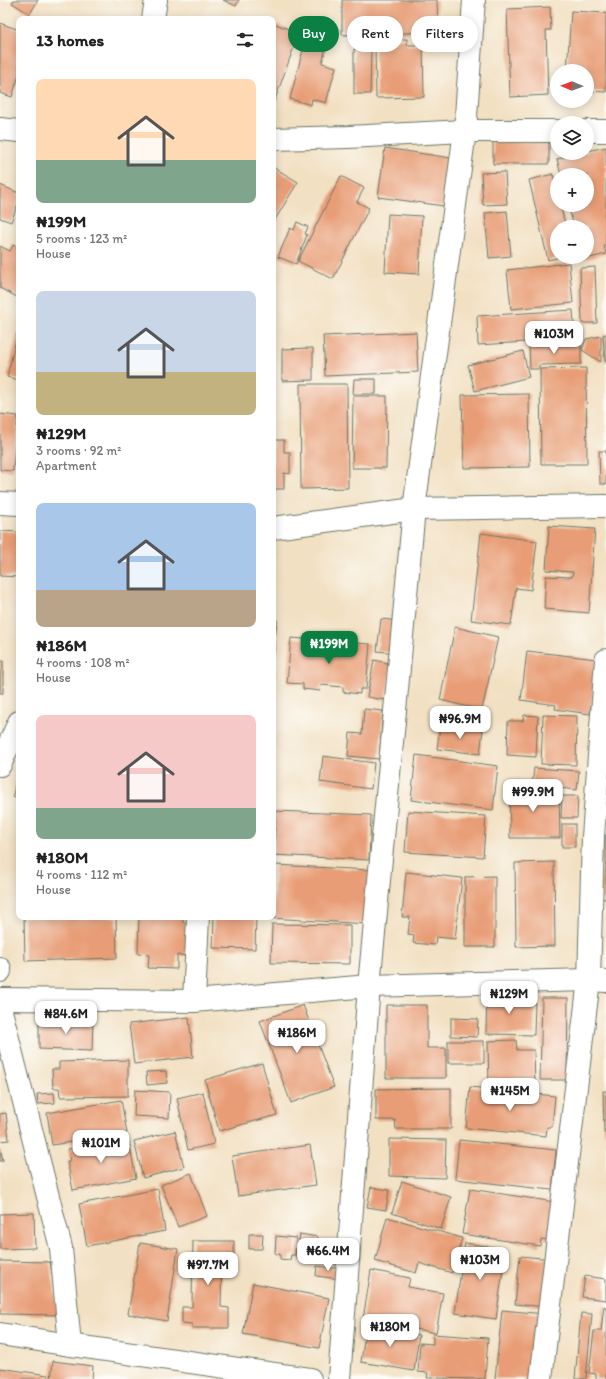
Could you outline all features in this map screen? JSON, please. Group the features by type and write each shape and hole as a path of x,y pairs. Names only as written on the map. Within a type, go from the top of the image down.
{"street":[{"path":"153,16 156,0"},
{"path":"339,1379 369,986 414,509 465,131 474,0"},
{"path":"0,129 16,131"},
{"path":"276,139 465,131 550,131"},
{"path":"594,131 606,131"},
{"path":"0,503 16,504"},
{"path":"276,528 414,509 606,506"},
{"path":"541,1379 598,981 593,837 606,660"},
{"path":"1,759 16,728"},
{"path":"194,1001 198,920"},
{"path":"0,999 194,1001 369,986 598,981"},
{"path":"0,1007 61,1248 70,1346"},
{"path":"0,1334 70,1346 310,1379"}],"building":[{"path":"14,0 38,0 30,14 12,3"},
{"path":"223,0 239,0 236,6"},
{"path":"342,0 437,0 438,16 411,16 411,33 403,33 403,16 347,16 347,35 342,35"},
{"path":"550,7 551,30 546,30 548,95 510,97 507,9"},
{"path":"571,11 606,13 606,92 594,91 594,64 567,64"},
{"path":"0,23 16,29 16,84 12,97 0,93"},
{"path":"276,24 288,29 288,52 292,52 276,97"},
{"path":"403,39 407,39 407,45 411,45 411,52 423,52 424,97 376,98 375,52 403,52"},
{"path":"302,52 325,52 322,63 336,67 326,103 312,99 311,105 290,99"},
{"path":"354,52 371,52 370,94 354,94"},
{"path":"493,141 549,142 549,164 493,164"},
{"path":"606,147 606,213 604,214 606,219 606,245 604,245 606,254 594,257 594,220 572,220 570,212 594,212 594,168 559,168 557,160 594,160 594,150"},
{"path":"385,148 451,158 444,206 378,197"},
{"path":"276,169 298,182 276,218"},
{"path":"505,172 507,204 483,205 481,173"},
{"path":"550,175 550,212 562,212 564,220 550,220 550,260 548,260 529,180"},
{"path":"341,176 364,188 357,202 369,208 333,279 298,261"},
{"path":"0,185 16,192 16,209 11,222 0,218"},
{"path":"507,211 511,256 489,258 485,213"},
{"path":"388,214 422,216 419,274 385,272"},
{"path":"297,222 308,227 305,234 307,235 296,264 278,257 290,228 294,230"},
{"path":"13,245 16,246 16,296 0,288 0,246 10,251"},
{"path":"569,264 573,303 511,309 507,270"},
{"path":"595,267 597,323 582,323 580,268"},
{"path":"573,310 575,339 478,345 477,316"},
{"path":"416,332 418,372 325,376 323,336"},
{"path":"606,334 606,362 605,362 603,335"},
{"path":"601,336 601,362 582,350 586,339"},
{"path":"16,339 16,379 7,377"},
{"path":"529,345 581,345 581,364 539,365 539,369 530,369"},
{"path":"313,348 313,380 282,381 282,349"},
{"path":"523,351 529,377 475,391 468,365"},
{"path":"586,368 587,464 541,464 540,369"},
{"path":"354,379 376,379 376,394 353,394"},
{"path":"300,384 347,384 348,488 301,489"},
{"path":"529,394 530,467 464,468 462,395"},
{"path":"353,396 387,396 386,468 352,468"},
{"path":"0,414 16,416 16,438 13,471 0,470"},
{"path":"276,440 284,440 284,452 290,452 290,474 284,473 284,489 276,489"},
{"path":"599,451 606,451 606,484 600,484"},
{"path":"549,526 595,529 589,613 544,609 546,576 572,577 573,572 546,570"},
{"path":"0,531 16,532 16,577 0,576"},
{"path":"481,533 537,541 531,590 516,588 511,625 471,620"},
{"path":"381,619 400,621 396,653 377,651"},
{"path":"455,627 498,637 482,710 440,700"},
{"path":"291,638 370,644 366,689 360,689 360,694 343,692 343,687 321,685 320,691 303,689 303,684 287,683"},
{"path":"527,651 597,659 590,714 555,709 556,705 521,700"},
{"path":"374,660 392,664 385,700 367,697"},
{"path":"0,661 3,661 3,693 0,693"},
{"path":"364,709 383,711 379,759 348,756 350,733 362,734"},
{"path":"524,715 538,716 536,757 507,755 508,721 523,721"},
{"path":"543,715 577,716 576,765 541,764"},
{"path":"440,725 483,730 480,754 437,749"},
{"path":"416,755 498,766 493,810 411,800"},
{"path":"323,756 374,763 371,789 320,782"},
{"path":"534,768 579,771 577,790 532,785"},
{"path":"16,781 16,798 13,797"},
{"path":"509,782 530,782 530,793 559,793 560,838 510,838"},
{"path":"562,796 578,796 577,818 561,818"},
{"path":"276,811 371,815 369,860 276,855"},
{"path":"408,811 486,816 483,857 405,852"},
{"path":"562,824 575,824 575,847 562,847"},
{"path":"606,835 606,899 599,898"},
{"path":"554,862 555,946 516,947 515,863"},
{"path":"276,865 370,870 367,924 276,918"},
{"path":"406,872 462,878 455,939 436,937 435,945 413,943 414,935 408,934 410,917 402,917"},
{"path":"495,876 495,947 465,947 465,877"},
{"path":"24,920 116,920 117,958 25,961"},
{"path":"139,920 183,920 183,923 192,923 191,956 177,955 177,969 148,968 149,955 138,954"},
{"path":"214,920 256,920 255,949 213,948"},
{"path":"272,924 350,925 350,964 271,963"},
{"path":"487,991 510,992 510,1001 535,1002 534,1035 486,1034"},
{"path":"542,998 568,998 567,1080 540,1080"},
{"path":"303,1005 334,1087 291,1103 260,1021"},
{"path":"386,1005 427,1005 427,1048 446,1048 446,1078 386,1078"},
{"path":"189,1017 193,1057 134,1064 129,1024"},
{"path":"451,1018 478,1019 477,1037 451,1036"},
{"path":"39,1019 93,1020 92,1051 39,1049"},
{"path":"516,1040 517,1050 534,1050 535,1087 489,1088 488,1041"},
{"path":"448,1041 484,1041 484,1063 448,1063"},
{"path":"128,1060 128,1096 60,1097 59,1088 53,1088 52,1069 59,1069 59,1062"},
{"path":"262,1063 277,1115 219,1131 205,1080"},
{"path":"166,1071 167,1083 147,1085 146,1072"},
{"path":"470,1087 555,1096 552,1127 547,1127 546,1136 466,1128"},
{"path":"451,1088 451,1129 396,1129 395,1120 376,1120 376,1089"},
{"path":"135,1090 170,1092 169,1118 134,1116"},
{"path":"603,1091 606,1091 606,1133 604,1133"},
{"path":"203,1092 214,1144 188,1150 177,1098"},
{"path":"54,1093 55,1103 38,1104 37,1094"},
{"path":"121,1100 127,1133 52,1145 47,1113"},
{"path":"6,1113 9,1140 0,1141 0,1114"},
{"path":"175,1131 184,1167 143,1178 134,1141"},
{"path":"128,1137 136,1178 73,1190 67,1161 70,1161 68,1149"},
{"path":"389,1139 446,1140 445,1178 389,1176"},
{"path":"459,1140 556,1150 552,1190 455,1179"},
{"path":"310,1145 316,1185 238,1196 232,1156"},
{"path":"0,1147 3,1161 0,1161"},
{"path":"191,1173 207,1216 178,1227 161,1185"},
{"path":"402,1181 451,1197 441,1229 392,1213"},
{"path":"371,1187 389,1190 386,1210 367,1207"},
{"path":"158,1189 165,1231 87,1246 79,1204"},
{"path":"470,1189 555,1202 549,1240 541,1239 540,1246 462,1234"},
{"path":"34,1213 35,1248 0,1249 0,1214"},
{"path":"387,1217 462,1238 452,1273 419,1263 416,1273 375,1261"},
{"path":"249,1234 263,1234 262,1249 249,1249"},
{"path":"300,1234 318,1237 314,1261 296,1258"},
{"path":"276,1236 296,1238 295,1255 291,1255 290,1260 280,1259 280,1254 275,1254"},
{"path":"193,1241 234,1241 234,1255 222,1255 221,1307 229,1308 229,1328 192,1328 192,1324 182,1323 182,1307 192,1307"},
{"path":"140,1243 178,1249 167,1321 128,1314"},
{"path":"465,1243 506,1249 496,1319 455,1313"},
{"path":"520,1256 552,1259 547,1307 515,1304"},
{"path":"0,1261 50,1262 59,1315 0,1314"},
{"path":"317,1266 341,1269 340,1279 316,1276"},
{"path":"371,1270 410,1278 408,1287 443,1293 436,1333 363,1319"},
{"path":"585,1276 606,1279 606,1300 582,1297"},
{"path":"253,1283 329,1298 319,1348 243,1334"},
{"path":"604,1306 606,1307 606,1379 596,1379 596,1374 589,1373 594,1331 601,1331"},
{"path":"502,1310 544,1314 537,1379 495,1379"},
{"path":"581,1313 592,1314 586,1379 575,1379"},
{"path":"366,1326 419,1335 414,1371 361,1362"},
{"path":"433,1334 488,1338 485,1379 427,1378 428,1373 418,1372 420,1343 433,1344"},
{"path":"53,1361 93,1366 92,1379 51,1379"},
{"path":"0,1368 48,1375 48,1379 0,1379"}]}
